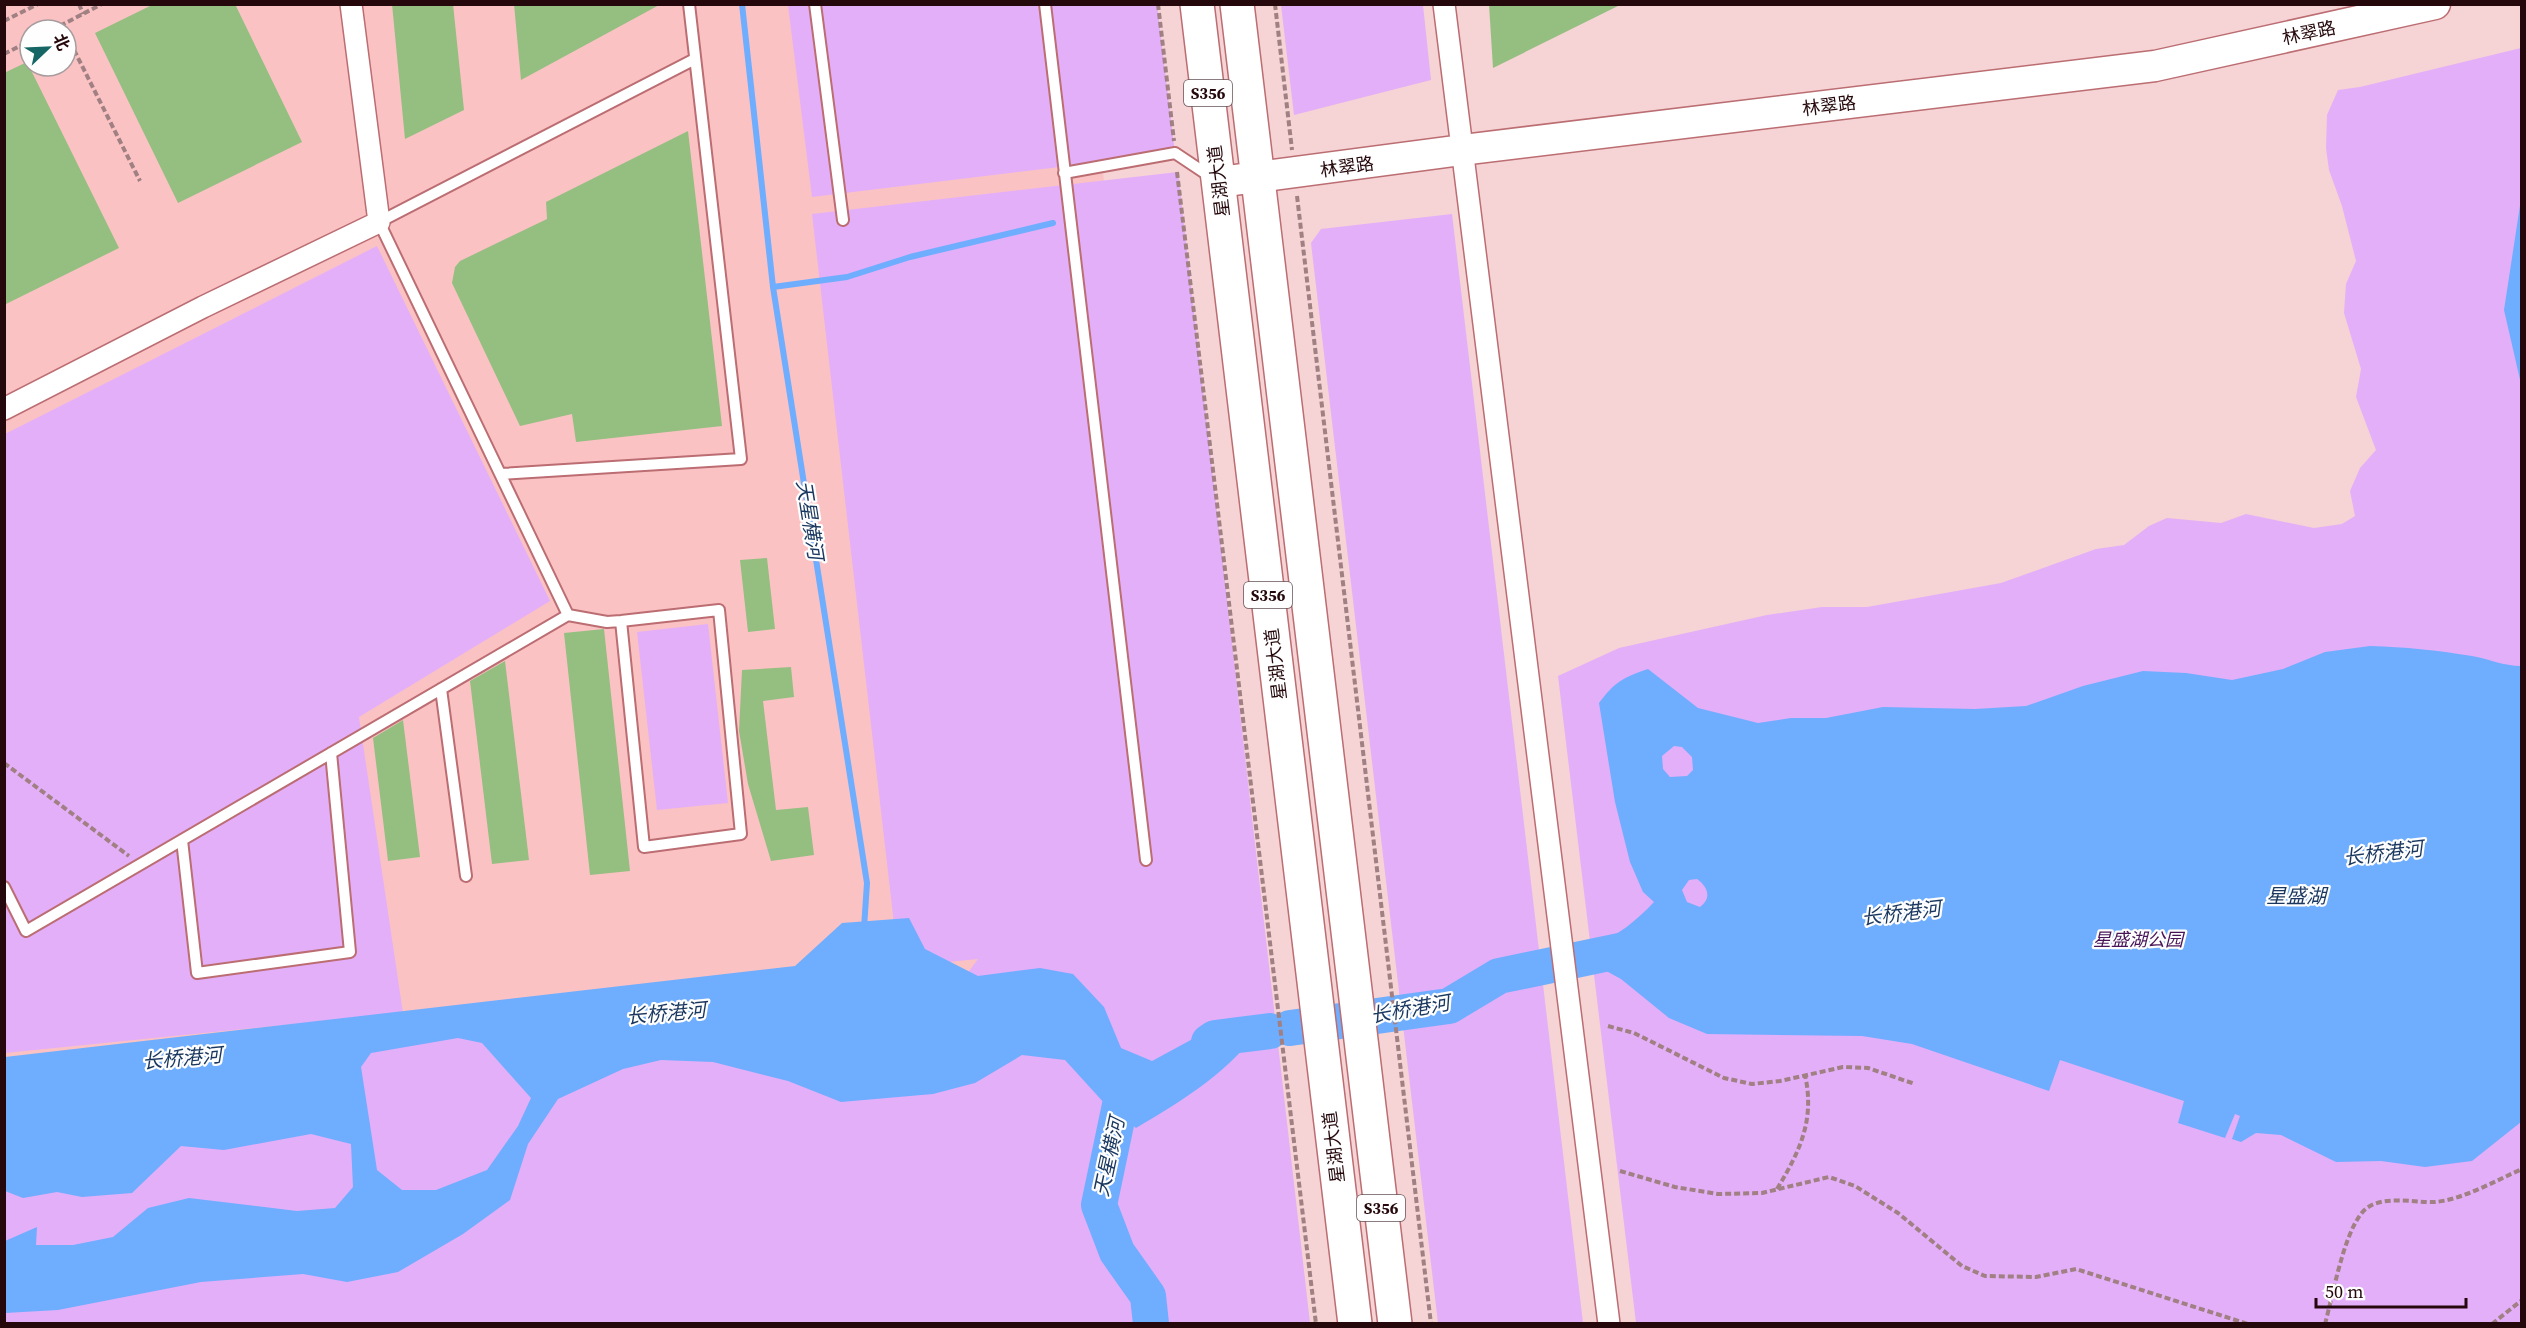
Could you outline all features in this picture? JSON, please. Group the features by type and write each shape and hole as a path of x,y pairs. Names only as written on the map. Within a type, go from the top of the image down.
{"main road":[{"name":"星湖大道","path":"1197,4 1355,1323"},
{"name":"星湖大道","path":"1237,4 1395,1323"}],"street":[{"path":"4,409 203,307 379,222 351,4"},
{"path":"1444,4 1609,1323"},
{"name":"林翠路","path":"1219,182 1295,174 1462,150 2155,66 2416,7"}],"lane":[{"path":"501,474 741,459 689,4"},
{"path":"815,4 843,220"},
{"path":"1045,4 1146,860"},
{"path":"568,615 379,222 695,59"},
{"path":"1065,173 1175,153 1219,182"},
{"path":"4,887 26,931 568,615 607,622 719,610 741,834 644,847 621,621"},
{"path":"441,689 466,876"},
{"path":"182,840 197,972 350,952 331,753"}],"path":[{"path":"4,21 38,4"},
{"path":"79,4 83,14"},
{"path":"77,18 102,4"},
{"path":"1158,4 1316,1323"},
{"path":"1275,4 1431,1323"},
{"path":"4,54 18,47"},
{"path":"78,58 140,181"},
{"path":"4,763 140,865"},
{"path":"1608,1026 1634,1033 1725,1078 1752,1084 1780,1081 1843,1066 1869,1068 1915,1084"},
{"path":"1777,1189 1804,1140 1810,1096 1805,1075"},
{"path":"2325,1323 2349,1238 2361,1213 2379,1202 2438,1202 2475,1190 2522,1169"},
{"path":"1620,1171 1675,1187 1718,1194 1762,1193 1829,1177 1855,1186 1898,1213 1962,1266 1985,1276 2037,1277 2076,1269 2248,1323"},
{"path":"2492,1323 2522,1300"}],"shaded area":[{"path":"5,5 1084,5 1189,935 926,1029 5,1075"}],"green space":[{"path":"788,5 1157,5 1175,153 812,197"},
{"path":"1281,5 1423,5 1431,80 1294,115"},
{"name":"星盛湖公园","path":"2521,48 2521,1323 1636,1323 1558,676 1619,648 1767,615 1822,607 1867,607 2001,583 2096,549 2124,545 2149,526 2167,518 2221,523 2246,514 2314,528 2342,524 2355,516 2350,491 2360,468 2376,450 2356,397 2361,369 2344,313 2346,284 2356,261 2342,206 2329,170 2326,148 2327,115 2338,90 2360,87"},
{"path":"1178,172 1310,1323 5,1324 5,1075 404,1036 926,1029 978,959 899,967 812,214"},
{"path":"1452,214 1583,1323 1438,1323 1311,243 1321,229"},
{"path":"377,246 550,601 359,717 403,1013 5,1053 5,434"},
{"path":"708,624 728,803 657,810 637,632"}],"water":[{"path":"2521,199 2521,384 2504,310"},
{"name":"星盛湖","path":"2370,646 2408,648 2472,656 2521,666 2521,1122 2472,1161 2425,1167 2381,1161 2336,1162 2281,1135 2256,1133 2241,1142 2232,1139 2240,1116 2235,1114 2225,1138 2178,1123 2184,1101 2060,1060 2049,1091 1912,1044 1862,1036 1707,1034 1669,1018 1621,979 1597,966 1594,945 1627,927 1654,902 1643,892 1630,862 1615,802 1599,703 1609,690 1632,675 1648,669 1698,708 1758,723 1791,718 1826,718 1883,707 1975,709 2026,706 2083,686 2143,671 2186,673 2232,680 2283,669 2325,652","holes":["1674,746 1682,747 1692,757 1693,770 1687,776 1670,777 1663,769 1662,756","1697,879 1704,885 1707,893 1706,900 1700,907 1687,902 1682,890 1689,880"]},
{"path":"909,918 925,949 978,976 1040,968 1073,974 1104,1007 1121,1048 1152,1061 1213,1028 1263,1022 1238,1055 1222,1069 1189,1095 1136,1128 1106,1105 1065,1060 1022,1055 975,1083 933,1094 841,1102 788,1081 713,1062 661,1060 623,1069 558,1099 528,1144 510,1200 463,1234 398,1272 347,1282 303,1274 201,1282 58,1310 5,1313 5,1241 37,1227 36,1245 73,1245 113,1237 148,1208 189,1198 297,1211 335,1208 353,1187 351,1144 311,1134 224,1150 181,1146 132,1193 82,1197 57,1192 23,1198 5,1191 5,1057 795,966 842,923","holes":["458,1038 482,1043 531,1098 518,1126 487,1170 436,1190 402,1190 377,1170 361,1067 371,1053"]}],"building":[{"path":"154,4 235,4 302,142 178,203 95,33"},
{"path":"392,4 453,4 464,110 405,139"},
{"path":"514,4 661,4 521,80"},
{"path":"1489,4 1622,4 1493,68"},
{"path":"18,66 18,78 35,78 119,248 4,305 4,73"},
{"path":"688,131 722,426 576,442 572,414 520,426 452,283 455,267 460,261 547,219 546,202"},
{"path":"767,558 775,629 748,632 740,560"},
{"path":"604,629 630,871 590,875 564,633"},
{"path":"505,661 529,860 492,864 470,681"},
{"path":"791,667 794,697 763,701 776,810 808,807 814,855 771,861 748,784 739,731 742,670"},
{"path":"403,720 420,857 388,861 373,738"}],"waterway":[{"name":"天星横河","path":"742,4 773,287 867,883 864,928"},
{"path":"773,287 847,277 910,257 1053,223"},
{"name":"长桥港河","path":"1290,1028 1449,1006 1499,976 1643,946"},
{"name":"长桥港河","path":"1209,1042 1215,1038 1270,1031"},
{"name":"天星横河","path":"1124,1086 1099,1205 1117,1252 1148,1296 1151,1324"}]}
